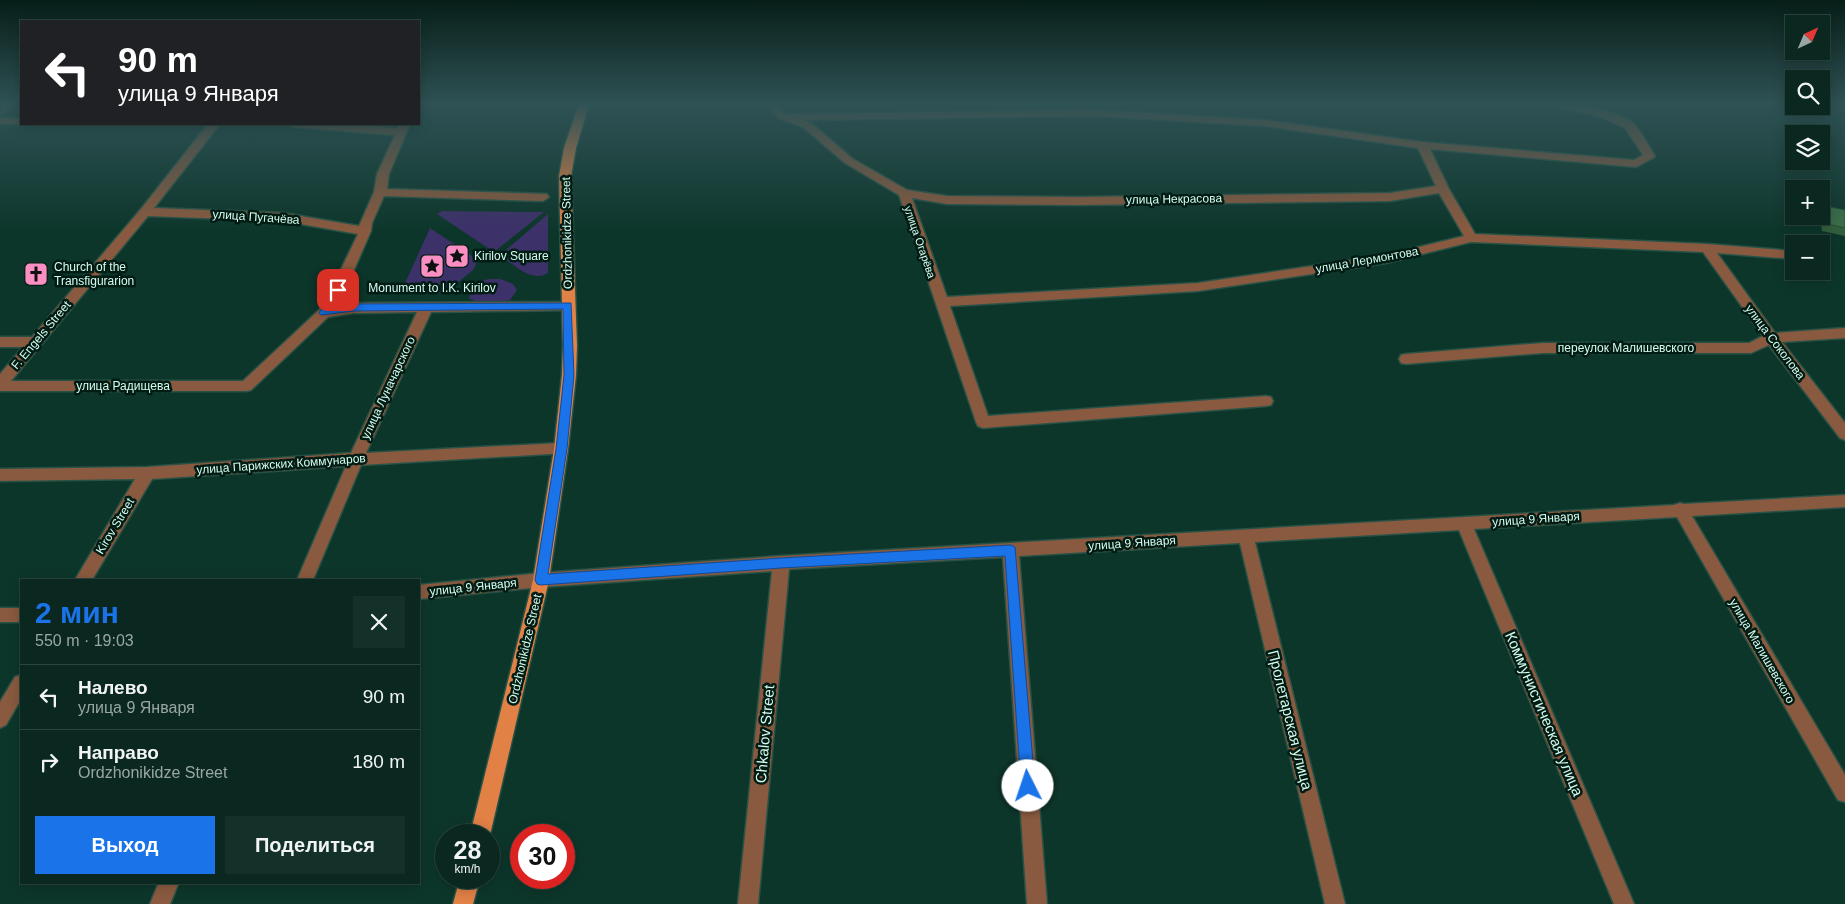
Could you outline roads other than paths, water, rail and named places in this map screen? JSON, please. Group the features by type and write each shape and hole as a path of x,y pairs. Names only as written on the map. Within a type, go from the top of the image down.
{"main road":[{"name":"Ordzhonikidze Street","path":"483,824 541,580 561,449 569,375 565,176 571,146"},
{"path":"463,904 467,889"}],"street":[{"name":"F. Engels Street","path":"0,385 145,212 197,146"},
{"path":"324,313 340,286 365,231 366,223 380,192 383,174 395,146"},
{"name":"улица Огарёва","path":"832,146 849,161 904,193 982,422 1266,400"},
{"path":"1423,146 1470,238"},
{"path":"1445,146 1636,164 1648,156 1642,146"},
{"name":"улица Некрасова","path":"904,193 947,200 1087,200 1390,197 1444,189"},
{"path":"380,192 543,196"},
{"name":"улица Пугачёва","path":"145,212 284,217 365,231"},
{"name":"улица Лермонтова","path":"941,302 1198,288 1386,258 1470,238 1707,248 1785,255"},
{"name":"улица Соколова","path":"1707,248 1771,338 1845,434"},
{"path":"324,313 354,308 568,305"},
{"name":"улица Луначарского","path":"304,579 356,459 426,307"},
{"name":"улица Радищева","path":"0,385 246,386 324,313"},
{"name":"переулок Малишевского","path":"1406,359 1543,348 1751,348 1771,338 1845,333"},
{"path":"0,342 35,342"},
{"name":"улица Парижских Коммунаров","path":"0,475 147,473 356,459 561,449"},
{"name":"Kirov Street","path":"84,579 147,473"},
{"name":"улица 9 Января","path":"420,592 541,580 781,563 1464,524 1680,509 1845,501"},
{"name":"улица Малишевского","path":"1680,509 1845,793"},
{"name":"Коммунистическая улица","path":"1464,524 1624,904"},
{"name":"Пролетарская улица","path":"1246,536 1335,904"},
{"path":"1011,550 1037,904"},
{"name":"Chkalov Street","path":"748,904 781,563"},
{"path":"0,615 20,615"},
{"path":"0,719 20,685"},
{"path":"160,904 168,884"}],"place":[{"name":"Kirilov Square","path":"457,256"},
{"name":"Monument to I.K. Kirilov","path":"432,266"},
{"name":"Church of the Transfigurarion","path":"36,274"}]}
